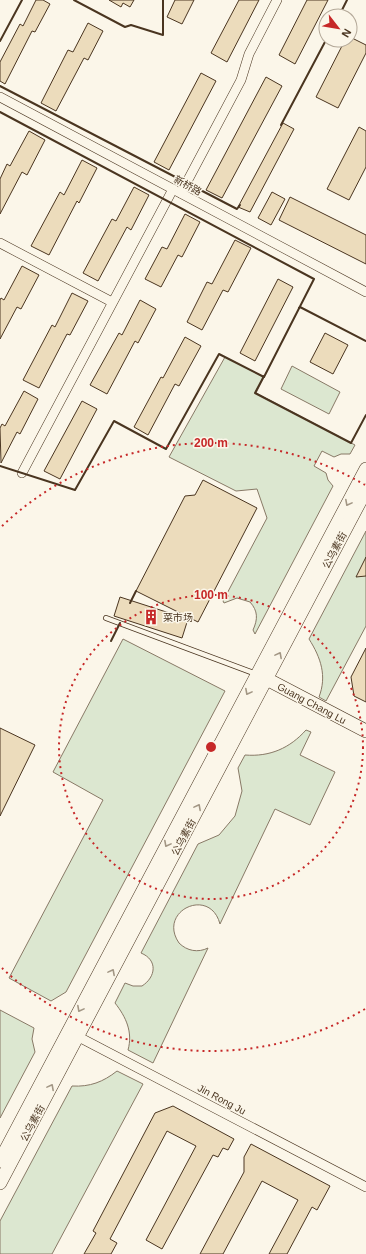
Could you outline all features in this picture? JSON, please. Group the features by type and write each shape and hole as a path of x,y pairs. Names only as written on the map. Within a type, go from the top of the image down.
{"main road":[{"name":"公乌素街","path":"262,677 366,468"},
{"name":"公乌素街","path":"0,1183 73,1034 262,677 366,490"},
{"name":"Guang Chang Lu","path":"262,677 366,731"},
{"name":"公乌素街","path":"0,1161 73,1034"}],"street":[{"path":"181,194 240,80 248,54 277,0"},
{"name":"新桥路","path":"0,97 366,292"},
{"path":"22,473 172,189"},
{"path":"0,243 112,302"},
{"name":"Jin Rong Ju","path":"73,1034 366,1187"}],"lane":[{"path":"106,618 262,677"}],"green space":[{"path":"225,357 264,377 256,393 355,445 350,454 341,454 334,457 322,451 314,466 326,473 328,480 333,486 255,634 253,630 256,622 256,612 250,602 237,598 224,603 223,601 267,518 257,489 236,491 169,457"},
{"path":"292,366 340,392 329,414 281,389"},
{"path":"366,531 366,626 326,701 319,697 323,674 322,667 317,653 309,639"},
{"path":"123,639 225,691 66,992 51,1001 9,978 103,800 53,772"},
{"path":"306,730 311,732 300,755 335,772 310,825 275,809 220,924 214,913 206,906 197,905 188,907 180,913 175,921 174,931 179,943 186,948 197,951 208,948 153,1063 128,1050 130,1037 128,1025 115,1003 125,983 133,986 142,986 150,978 153,969 152,964 146,956 141,953 198,844 219,835 235,816 242,791 238,768 245,755 271,753 279,750 293,742"},
{"path":"0,1010 34,1028 32,1039 35,1052 0,1118"},
{"path":"117,1071 143,1084 52,1254 0,1254 0,1221 72,1086 85,1086 96,1083"}],"building":[{"path":"36,0 43,0 50,4 35,32 32,31 5,84 0,81 0,62 20,24 23,26"},
{"path":"109,0 134,0 130,7 123,3 121,7"},
{"path":"175,0 194,0 182,24 167,17"},
{"path":"239,0 259,0 227,62 211,53"},
{"path":"307,0 328,0 324,8 318,8 318,19 295,64 279,55"},
{"path":"88,23 103,31 88,60 84,58 56,111 41,103 68,50 73,52"},
{"path":"358,41 366,45 366,53 338,108 316,97 341,48 358,48"},
{"path":"201,73 216,81 169,170 154,162"},
{"path":"266,77 282,86 222,198 206,190"},
{"path":"283,123 294,129 250,212 238,207"},
{"path":"359,127 366,131 366,167 349,200 327,189"},
{"path":"29,131 45,140 27,175 22,172 0,214 0,179 7,164 10,166"},
{"path":"82,160 97,168 79,203 77,201 49,255 31,246 60,192 64,195"},
{"path":"134,187 149,195 131,230 127,227 98,281 83,273 112,219 116,221"},
{"path":"272,192 285,199 271,225 258,218"},
{"path":"290,197 366,235 366,264 279,220"},
{"path":"185,214 200,222 182,257 178,255 161,287 145,279 162,247 167,249"},
{"path":"235,240 251,248 228,292 223,290 202,330 187,322 207,282 212,284"},
{"path":"22,266 39,275 21,309 17,307 0,339 0,300 1,298 4,300"},
{"path":"278,279 293,287 255,361 240,353"},
{"path":"72,293 88,301 70,335 67,334 39,388 23,380 52,325 55,327"},
{"path":"140,300 156,309 138,343 135,341 107,394 90,385 119,333 122,335"},
{"path":"325,333 348,345 333,374 310,362"},
{"path":"185,337 201,346 179,386 175,384 148,435 134,427"},
{"path":"24,391 38,399 20,434 17,432 1,463 0,428 2,424 5,426"},
{"path":"82,401 97,409 60,479 44,471"},
{"path":"203,480 257,508 198,622 136,591 185,496 195,495"},
{"path":"366,557 366,576 356,577"},
{"name":"菜市场","path":"120,597 188,619 182,638 114,616"},
{"path":"366,648 366,702 354,696 351,677"},
{"path":"0,728 35,745 0,816"},
{"path":"173,1106 234,1139 228,1150 223,1148 218,1157 213,1155 162,1249 146,1240 196,1146 167,1131 110,1239 117,1243 111,1254 84,1254 96,1233 93,1231 155,1113"},
{"path":"251,1144 330,1186 317,1210 312,1207 287,1254 269,1254 298,1200 262,1181 223,1254 200,1254 244,1172 244,1157"}],"wall":[{"path":"0,41 22,0"},
{"path":"74,0 125,27 131,25 163,35 163,0"},
{"path":"343,8 347,0"},
{"path":"281,125 322,48"},
{"path":"0,86 237,209 240,205"},
{"path":"0,112 314,279 264,377 219,354 166,449 114,421 75,490 0,466"},
{"path":"299,308 300,307 366,341"},
{"path":"264,376 255,393 351,443 366,415"},
{"path":"130,603 136,591"},
{"path":"111,641 120,623"}],"place":[{"name":"菜市场","path":"151,617"}]}
